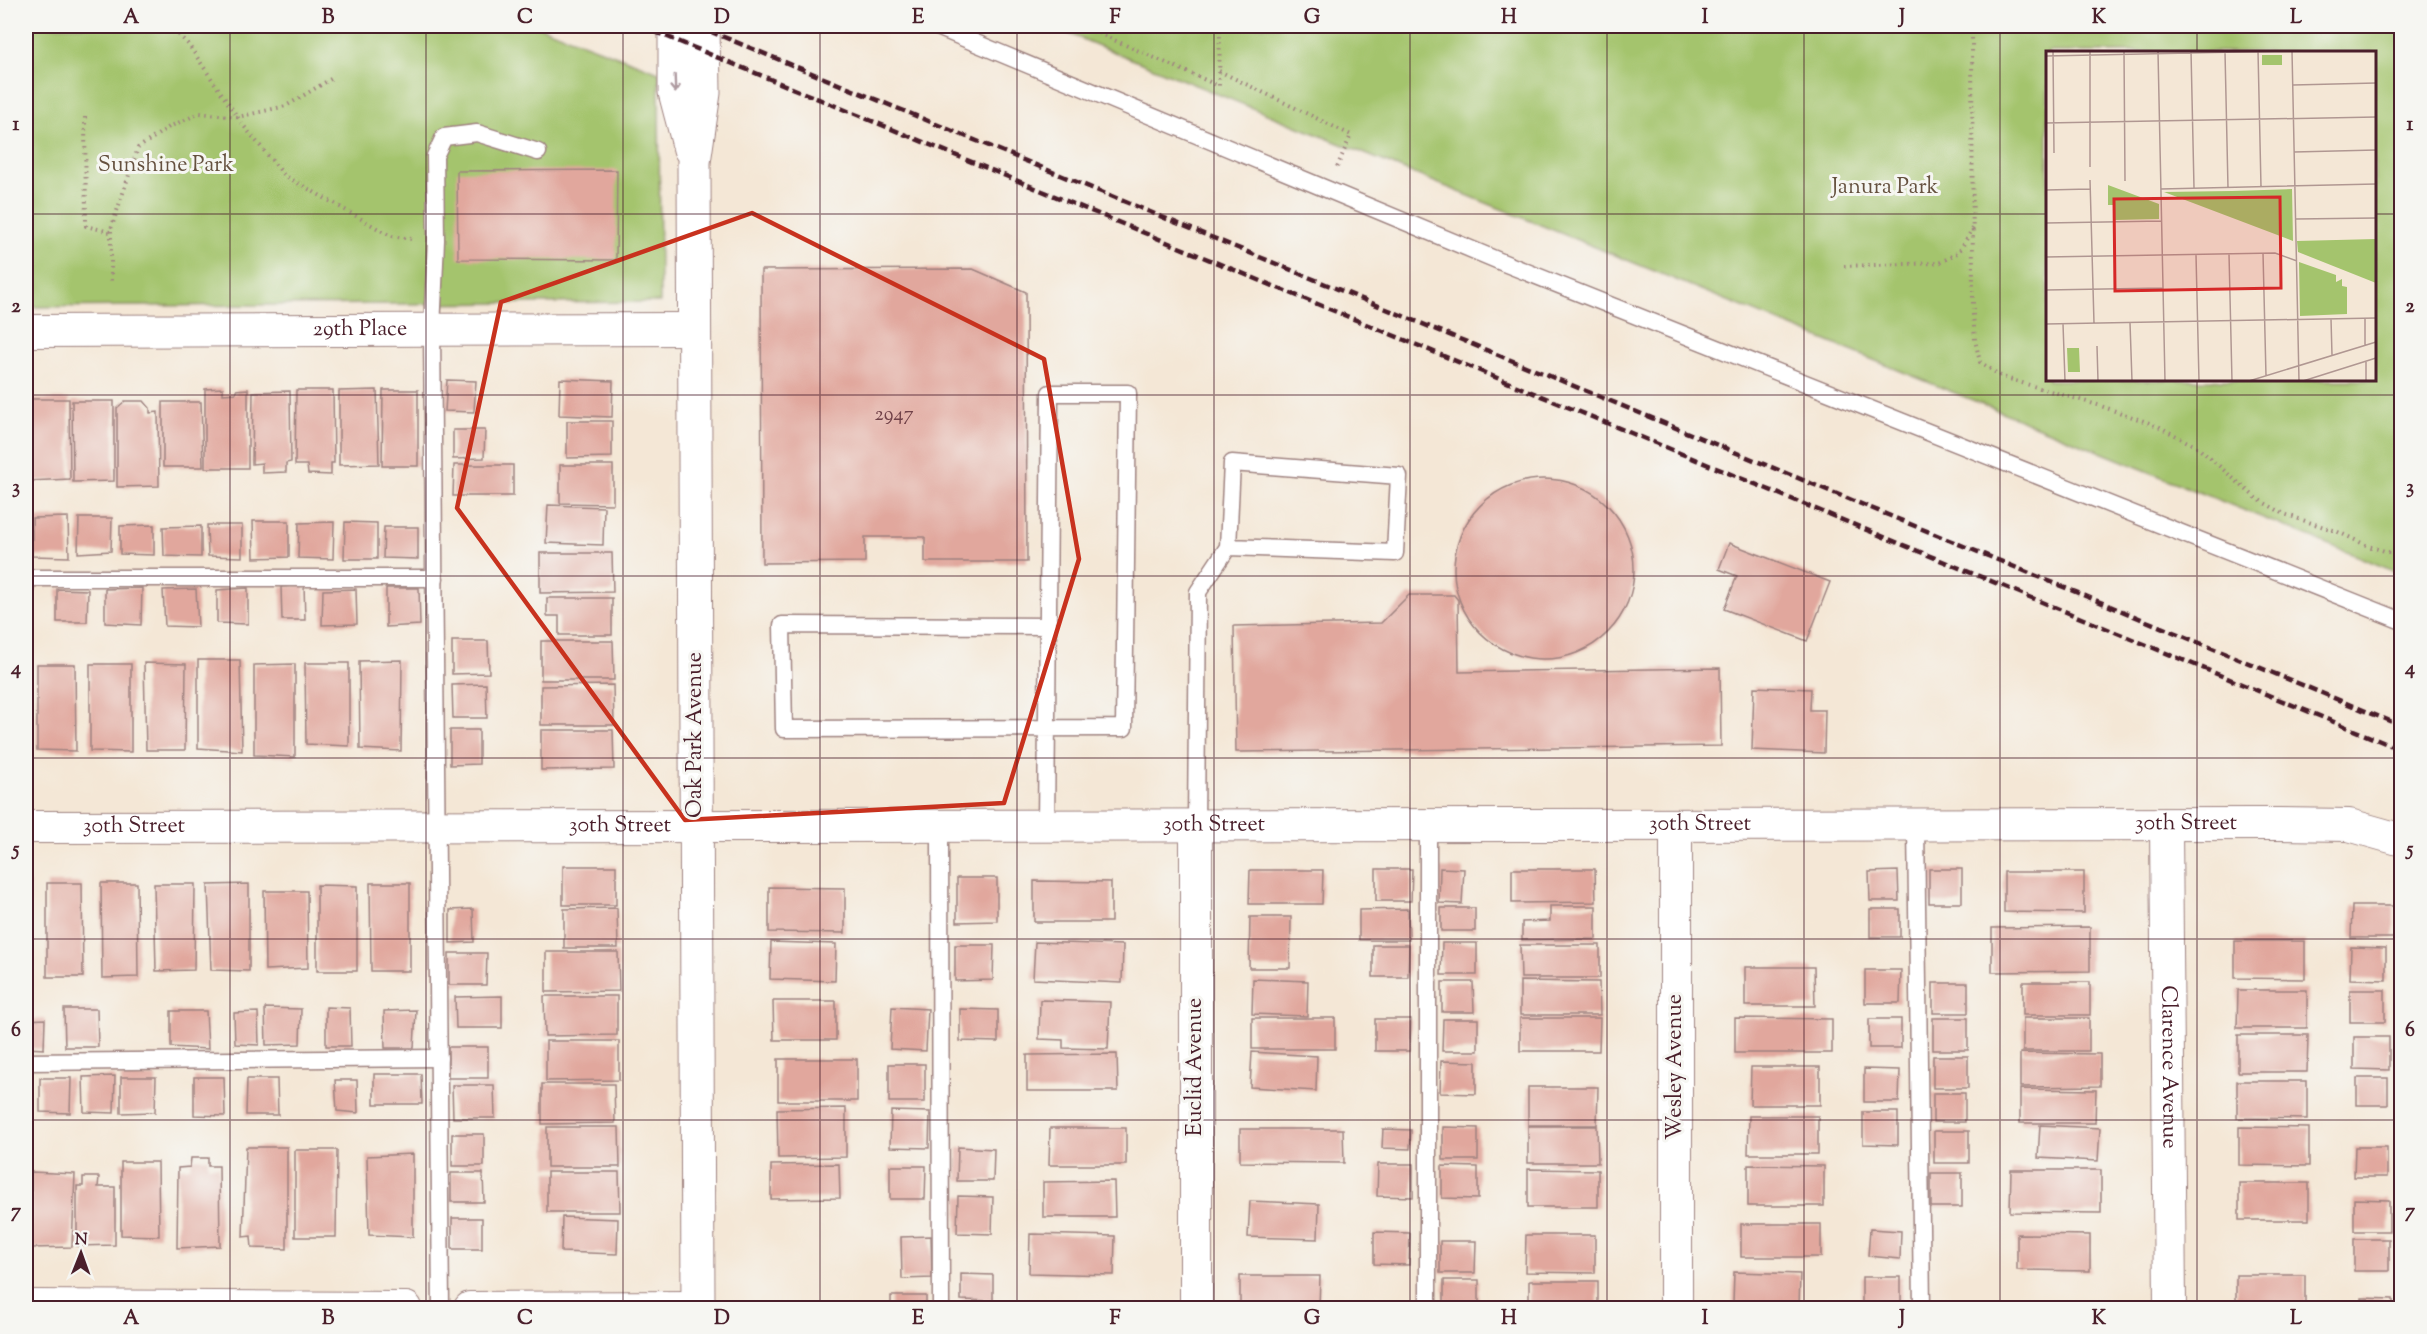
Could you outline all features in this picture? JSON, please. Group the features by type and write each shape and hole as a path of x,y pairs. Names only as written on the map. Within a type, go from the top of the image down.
{"street":[{"name":"Oak Park Avenue","path":"675,26 675,92 694,162"},
{"name":"Oak Park Avenue","path":"698,1308 694,162 704,93 703,26"},
{"name":"29th Place","path":"26,331 694,329"},
{"name":"Wesley Avenue","path":"1676,825 1676,1308"},
{"name":"Clarence Avenue","path":"2166,825 2170,1308"},
{"name":"30th Street","path":"26,827 2349,825 2402,840"},
{"name":"Euclid Avenue","path":"1196,826 1196,1308"},
{"path":"26,1306 406,1308"},
{"path":"470,1308 698,1308"}],"lane":[{"path":"935,26 1504,263 2402,621"},
{"path":"441,1308 432,330 436,242 435,156 444,137 477,133 538,152"},
{"path":"1046,826 1047,729 1048,626 1050,393 1128,393 1124,728 1047,729 784,729 782,625 1048,626"},
{"path":"1196,826 1198,592 1228,547 1232,463 1399,476 1395,553 1228,547"},
{"path":"26,578 435,578"},
{"path":"1916,824 1922,1308"},
{"path":"940,826 941,1308"},
{"path":"1428,826 1428,1308"},
{"path":"26,1062 439,1058"}],"path":[{"path":"170,26 188,44 238,117 284,175 391,236 436,242"},
{"path":"1082,26 1219,86 1220,26"},
{"path":"1972,26 1973,314 1980,362 2002,377 2102,406 2158,426 2196,447 2256,498 2284,514 2336,531 2368,546 2388,552 2402,552"},
{"path":"1219,71 1352,135 1328,190"},
{"path":"111,281 111,230 138,148 169,127 200,112 238,117 286,106 334,77"},
{"path":"85,117 86,226 110,232 111,230"},
{"path":"1844,266 1939,263 1959,252 1973,228"}],"highlighted area":[{"path":"752,213 1044,359 1079,559 1004,803 685,820 457,508 501,302"}],"green space":[{"name":"Sunshine Park","path":"26,26 538,26 659,72 660,302 26,307"},
{"name":"Janura Park","path":"1050,26 2401,26 2401,574"}],"building":[{"path":"617,170 616,260 458,259 457,171"},
{"path":"973,269 1026,292 1027,562 925,562 925,537 865,537 865,562 762,563 761,270"},
{"path":"560,379 613,381 612,417 559,415"},
{"path":"447,380 476,381 474,412 445,411"},
{"path":"223,388 223,394 248,389 248,468 205,468 205,389"},
{"path":"296,390 333,390 334,463 331,463 331,475 308,474 307,465 295,465"},
{"path":"377,390 379,464 339,465 339,391"},
{"path":"383,390 418,390 418,466 382,466"},
{"path":"290,391 291,462 286,463 286,472 262,473 262,463 252,464 253,392"},
{"path":"28,399 69,399 70,479 29,481"},
{"path":"72,401 114,401 114,481 73,482"},
{"path":"125,401 144,401 150,408 150,413 158,412 159,486 117,487 117,408"},
{"path":"163,402 201,402 203,467 163,467"},
{"path":"567,421 612,421 612,457 567,458"},
{"path":"453,430 485,430 484,458 453,459"},
{"path":"454,465 513,465 513,496 453,496"},
{"path":"560,465 613,465 613,504 560,503"},
{"path":"1544,479 1578,486 1594,494 1607,506 1619,519 1627,535 1634,569 1627,603 1619,619 1607,632 1594,644 1578,652 1544,659 1510,652 1494,644 1481,632 1469,619 1461,603 1454,569 1461,535 1469,519 1481,506 1494,494 1510,486"},
{"path":"548,505 604,507 603,545 546,543"},
{"path":"68,517 69,557 32,556 32,518"},
{"path":"79,518 112,518 111,551 78,553"},
{"path":"253,521 289,521 289,557 254,558"},
{"path":"334,522 333,559 298,558 299,523"},
{"path":"345,522 377,523 377,559 344,559"},
{"path":"154,525 154,555 120,554 120,526"},
{"path":"207,525 242,525 242,557 208,556"},
{"path":"201,526 201,557 164,556 163,527"},
{"path":"384,527 418,527 418,559 383,558"},
{"path":"1729,543 1830,582 1807,641 1724,609 1737,576 1719,569"},
{"path":"540,553 612,553 613,592 540,593"},
{"path":"304,585 305,620 282,620 281,587"},
{"path":"26,588 34,588 33,622 26,622"},
{"path":"142,588 141,625 105,623 105,589"},
{"path":"248,588 248,624 217,623 217,590"},
{"path":"386,588 419,588 420,625 386,627"},
{"path":"57,589 88,590 87,622 57,622"},
{"path":"196,589 198,627 165,626 163,590"},
{"path":"356,589 357,624 322,625 323,590"},
{"path":"1409,595 1454,595 1458,600 1459,672 1720,668 1721,746 1236,752 1234,626 1381,623"},
{"path":"547,598 612,598 612,635 559,635 559,616 547,616"},
{"path":"452,641 488,641 489,673 452,674"},
{"path":"541,641 613,641 614,680 541,680"},
{"path":"198,660 240,660 242,751 198,748"},
{"path":"402,660 401,751 360,749 359,661"},
{"path":"144,663 186,664 185,750 146,750"},
{"path":"305,663 349,663 349,746 306,744"},
{"path":"37,664 75,664 76,751 37,750"},
{"path":"90,664 131,664 131,752 90,751"},
{"path":"295,664 295,757 254,755 254,665"},
{"path":"486,684 487,718 453,718 452,685"},
{"path":"613,685 614,725 541,725 541,686"},
{"path":"1754,687 1811,689 1810,710 1825,710 1824,753 1752,750"},
{"path":"450,730 479,730 479,764 450,765"},
{"path":"541,730 613,730 614,769 541,770"},
{"path":"563,866 616,866 616,905 563,905"},
{"path":"1440,868 1464,869 1462,904 1439,903"},
{"path":"1376,869 1412,869 1411,901 1376,901"},
{"path":"1512,869 1595,869 1596,902 1512,903"},
{"path":"1929,869 1962,869 1962,903 1929,903"},
{"path":"1250,870 1323,870 1322,904 1249,904"},
{"path":"1898,871 1899,901 1870,901 1869,872"},
{"path":"2004,872 2084,872 2084,913 2004,912"},
{"path":"957,878 997,878 997,921 957,922"},
{"path":"1034,881 1111,882 1111,922 1034,922"},
{"path":"26,883 29,883 30,977 26,977"},
{"path":"47,883 82,883 83,977 47,977"},
{"path":"101,883 137,883 138,977 102,978"},
{"path":"370,883 410,883 410,971 371,971"},
{"path":"154,884 195,884 194,970 156,971"},
{"path":"249,884 249,971 211,970 208,885"},
{"path":"317,885 357,886 357,971 317,971"},
{"path":"769,887 845,888 845,933 769,932"},
{"path":"264,891 307,891 308,968 265,970"},
{"path":"1550,906 1596,906 1596,939 1522,940 1522,922 1550,921"},
{"path":"2352,906 2394,906 2394,938 2351,938"},
{"path":"617,908 618,948 564,948 564,909"},
{"path":"1441,908 1475,908 1475,931 1441,931"},
{"path":"473,909 474,942 450,943 450,910"},
{"path":"1408,909 1409,940 1359,940 1359,910"},
{"path":"1870,909 1900,909 1900,937 1870,937"},
{"path":"1250,917 1291,917 1290,968 1249,968"},
{"path":"2090,927 2090,971 1992,972 1992,928"},
{"path":"2235,941 2305,941 2305,979 2235,978"},
{"path":"771,942 836,944 835,981 770,979"},
{"path":"1035,942 1123,945 1122,983 1033,979"},
{"path":"1442,943 1477,943 1477,975 1441,975"},
{"path":"955,945 994,945 993,980 955,981"},
{"path":"1373,945 1409,945 1408,977 1373,977"},
{"path":"1520,945 1600,945 1600,978 1521,978"},
{"path":"2351,947 2386,948 2386,980 2350,979"},
{"path":"546,952 618,952 619,991 546,992"},
{"path":"449,953 487,953 486,985 449,985"},
{"path":"1745,967 1814,967 1815,1006 1745,1006"},
{"path":"1865,970 1901,970 1900,1003 1865,1003"},
{"path":"1253,979 1308,981 1307,1016 1252,1014"},
{"path":"1520,981 1599,982 1600,1015 1520,1015"},
{"path":"1442,982 1473,982 1474,1012 1442,1012"},
{"path":"2023,982 2090,982 2090,1015 2023,1015"},
{"path":"1933,983 1968,983 1968,1013 1933,1013"},
{"path":"2238,990 2307,990 2307,1028 2237,1028"},
{"path":"2350,990 2385,990 2385,1022 2350,1022"},
{"path":"502,996 502,1028 456,1028 455,997"},
{"path":"544,996 617,996 617,1035 545,1036"},
{"path":"1040,1000 1110,1002 1108,1049 1063,1048 1063,1040 1039,1039"},
{"path":"773,1001 836,1001 836,1040 774,1040"},
{"path":"326,1007 350,1008 351,1046 326,1046"},
{"path":"892,1007 928,1009 926,1051 890,1049"},
{"path":"265,1008 301,1009 300,1044 266,1045"},
{"path":"64,1009 97,1009 98,1047 65,1047"},
{"path":"960,1009 998,1010 998,1042 960,1041"},
{"path":"416,1010 414,1048 385,1048 384,1011"},
{"path":"171,1011 206,1011 208,1049 171,1047"},
{"path":"258,1012 259,1045 235,1044 234,1013"},
{"path":"1252,1018 1335,1018 1335,1049 1252,1049"},
{"path":"1520,1018 1600,1018 1599,1051 1520,1051"},
{"path":"1735,1018 1832,1019 1832,1053 1735,1053"},
{"path":"1933,1018 1968,1018 1968,1050 1933,1050"},
{"path":"2023,1018 2089,1018 2089,1051 2023,1051"},
{"path":"45,1019 44,1049 26,1048 26,1020"},
{"path":"1375,1019 1411,1019 1410,1051 1375,1051"},
{"path":"1443,1019 1478,1019 1478,1051 1442,1051"},
{"path":"1869,1019 1901,1019 1901,1048 1869,1048"},
{"path":"2238,1035 2308,1035 2307,1072 2238,1072"},
{"path":"2354,1037 2389,1037 2389,1070 2354,1069"},
{"path":"546,1041 619,1041 619,1080 546,1081"},
{"path":"448,1047 488,1047 488,1078 448,1078"},
{"path":"1252,1052 1317,1056 1316,1091 1250,1087"},
{"path":"2020,1053 2100,1054 2100,1086 2020,1087"},
{"path":"1117,1054 1118,1091 1027,1091 1027,1055"},
{"path":"1933,1056 1968,1056 1968,1088 1933,1088"},
{"path":"778,1059 857,1059 857,1101 778,1101"},
{"path":"1441,1061 1476,1062 1476,1094 1440,1093"},
{"path":"889,1064 925,1064 925,1102 889,1102"},
{"path":"1751,1067 1820,1067 1820,1105 1750,1105"},
{"path":"1864,1069 1900,1070 1899,1102 1864,1102"},
{"path":"374,1074 421,1074 422,1104 374,1104"},
{"path":"115,1076 114,1113 84,1112 83,1077"},
{"path":"121,1077 156,1077 155,1112 121,1113"},
{"path":"194,1077 224,1077 225,1116 194,1115"},
{"path":"40,1078 71,1078 70,1113 40,1112"},
{"path":"2357,1078 2388,1078 2388,1105 2357,1105"},
{"path":"247,1079 277,1079 278,1115 246,1115"},
{"path":"335,1080 357,1080 358,1113 337,1111"},
{"path":"2237,1081 2307,1081 2307,1119 2237,1118"},
{"path":"542,1084 614,1084 615,1123 542,1124"},
{"path":"452,1085 494,1085 495,1118 453,1118"},
{"path":"1528,1087 1598,1087 1597,1125 1528,1125"},
{"path":"2020,1089 2096,1090 2095,1123 2020,1123"},
{"path":"1933,1093 1965,1093 1965,1122 1933,1122"},
{"path":"846,1108 846,1157 778,1158 777,1109"},
{"path":"891,1111 930,1112 929,1148 890,1147"},
{"path":"1863,1112 1898,1112 1898,1145 1863,1144"},
{"path":"1749,1116 1818,1116 1818,1154 1748,1154"},
{"path":"2040,1125 2100,1128 2098,1161 2038,1158"},
{"path":"1528,1126 1597,1126 1598,1163 1528,1163"},
{"path":"547,1127 619,1127 620,1167 547,1167"},
{"path":"1443,1127 1478,1128 1478,1160 1443,1160"},
{"path":"2239,1127 2309,1128 2309,1166 2239,1165"},
{"path":"1050,1128 1126,1128 1126,1165 1049,1165"},
{"path":"1240,1129 1343,1129 1344,1163 1240,1162"},
{"path":"1383,1129 1411,1130 1410,1149 1382,1148"},
{"path":"1934,1131 1969,1131 1969,1163 1934,1163"},
{"path":"452,1134 484,1134 484,1166 452,1166"},
{"path":"246,1147 287,1147 287,1249 252,1248 251,1236 243,1237"},
{"path":"958,1147 994,1149 993,1181 957,1181"},
{"path":"2355,1147 2387,1147 2387,1177 2354,1177"},
{"path":"295,1150 337,1150 336,1237 295,1237"},
{"path":"413,1154 413,1237 369,1235 367,1156"},
{"path":"191,1158 208,1158 208,1166 219,1166 220,1246 177,1248 178,1168 190,1167"},
{"path":"121,1162 158,1162 159,1236 121,1235"},
{"path":"839,1164 840,1198 771,1199 771,1165"},
{"path":"1378,1164 1413,1164 1413,1197 1377,1196"},
{"path":"1748,1165 1824,1166 1824,1206 1748,1206"},
{"path":"890,1166 926,1166 925,1199 890,1199"},
{"path":"1442,1166 1478,1167 1478,1199 1442,1198"},
{"path":"1528,1169 1598,1170 1598,1207 1528,1207"},
{"path":"2011,1170 2101,1170 2101,1213 2010,1212"},
{"path":"31,1172 75,1174 72,1247 31,1248"},
{"path":"547,1172 619,1172 620,1212 547,1212"},
{"path":"451,1173 483,1173 484,1202 451,1202"},
{"path":"1931,1173 1962,1173 1962,1207 1931,1207"},
{"path":"83,1177 99,1177 98,1187 115,1187 115,1245 77,1246 77,1186 83,1186"},
{"path":"1114,1181 1115,1217 1043,1217 1043,1182"},
{"path":"2239,1183 2309,1183 2309,1220 2239,1220"},
{"path":"27,1196 29,1239 26,1239"},
{"path":"958,1196 993,1197 992,1234 957,1233"},
{"path":"2354,1199 2389,1200 2389,1231 2354,1231"},
{"path":"1250,1201 1319,1204 1318,1239 1248,1237"},
{"path":"562,1217 618,1219 617,1254 561,1252"},
{"path":"452,1218 482,1218 482,1249 452,1249"},
{"path":"1741,1224 1821,1224 1821,1257 1741,1257"},
{"path":"1870,1229 1901,1231 1900,1259 1868,1256"},
{"path":"1374,1232 1410,1233 1409,1265 1374,1264"},
{"path":"1030,1234 1115,1236 1114,1275 1029,1273"},
{"path":"2017,1234 2090,1235 2090,1271 2017,1270"},
{"path":"1526,1235 1595,1235 1595,1273 1525,1272"},
{"path":"931,1236 932,1278 902,1279 901,1237"},
{"path":"2354,1239 2389,1239 2389,1271 2354,1271"},
{"path":"1440,1241 1476,1241 1475,1273 1440,1273"},
{"path":"1734,1272 1800,1274 1799,1306 1733,1304"},
{"path":"961,1274 993,1275 993,1301 961,1300"},
{"path":"2236,1275 2305,1275 2305,1308 2236,1308"},
{"path":"1240,1276 1320,1276 1319,1308 1240,1308"},
{"path":"1862,1277 1901,1277 1901,1305 1862,1305"},
{"path":"1444,1280 1479,1280 1479,1308 1444,1308"},
{"path":"1529,1281 1598,1281 1598,1308 1529,1308"},
{"path":"891,1296 926,1296 926,1308 891,1308"},
{"path":"2362,1298 2393,1299 2393,1308 2362,1308"}],"railway":[{"path":"641,26 2402,750"},
{"path":"697,26 2402,726"}]}
